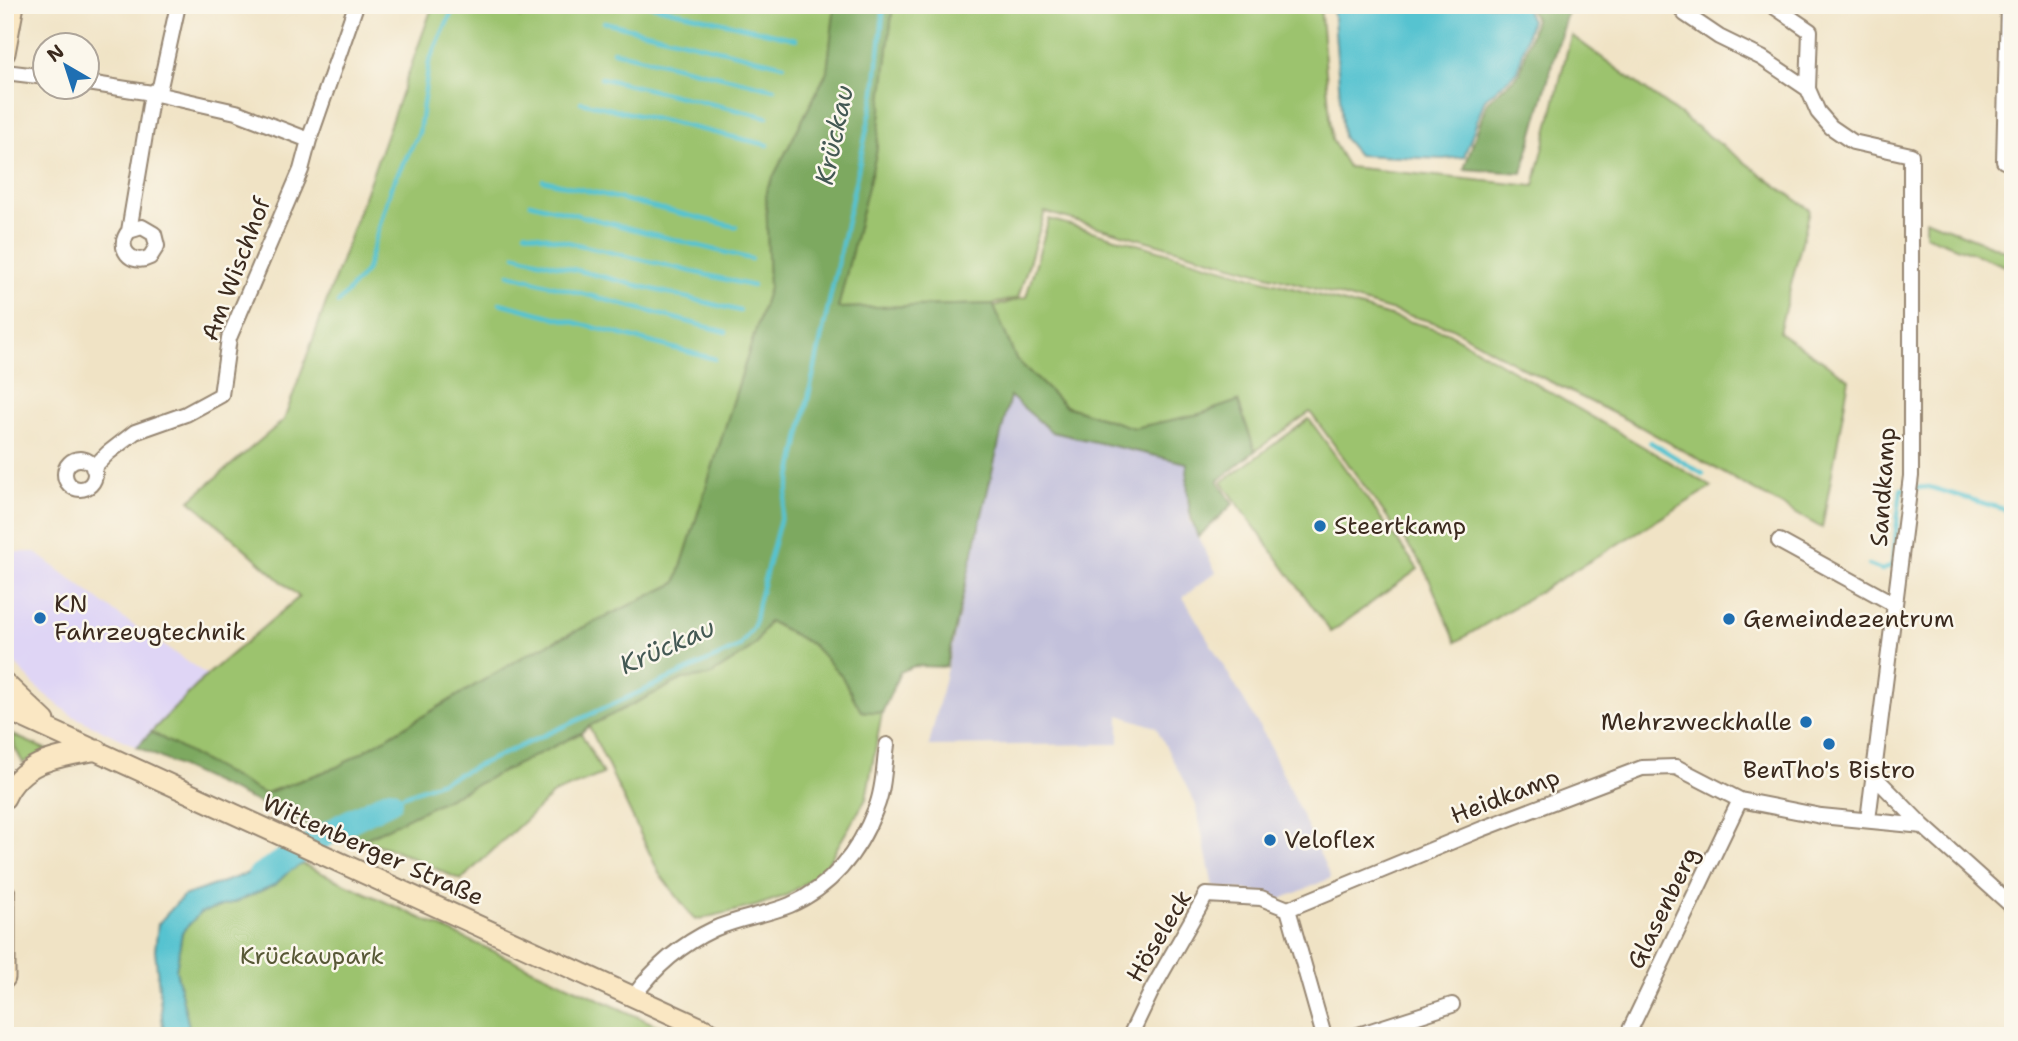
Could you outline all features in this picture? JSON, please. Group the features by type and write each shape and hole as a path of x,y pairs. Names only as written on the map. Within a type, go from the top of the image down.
{"main road":[{"path":"5,53 14,5"},
{"path":"5,683 59,733"},
{"name":"Wittenberger Straße","path":"5,709 719,1036"},
{"path":"5,798 18,776 29,768 47,759 98,750"},
{"path":"5,893 5,978"}],"street":[{"path":"130,231 152,93 160,87 178,5"},
{"name":"Am Wischhof","path":"93,467 135,432 186,414 221,395 229,338 301,170 356,5"},
{"path":"1679,5 1685,14 1719,37 1762,58 1808,89"},
{"path":"1772,5 1810,31 1808,89"},
{"path":"2008,5 2004,162 2013,164"},
{"path":"5,72 32,75"},
{"path":"102,85 152,93 236,112 309,140"},
{"name":"Sandkamp","path":"1808,89 1818,112 1831,127 1853,142 1910,155 1911,476 1868,820"},
{"path":"1779,541 1894,604"},
{"path":"634,996 663,963 692,940 718,927 792,904 831,879 847,863 877,806 887,745"},
{"name":"Heidkamp","path":"1288,909 1482,828 1642,768 1675,766 1740,800 1821,816 1923,827"},
{"path":"1875,777 1923,827 2013,907"},
{"name":"Glasenberg","path":"1627,1036 1740,800"},
{"name":"Höseleck","path":"1130,1036 1152,990 1206,895 1261,898 1288,909"},
{"path":"1288,909 1324,1036"},
{"path":"1355,1036 1452,1004"}],"shaded area":[{"path":"1010,396 1052,432 1187,463 1190,522 1216,572 1183,597 1266,738 1331,878 1281,899 1264,893 1213,887 1196,805 1156,727 1119,715 1119,744 929,746"},
{"path":"5,552 35,552 123,618 207,675 137,747 71,715 38,689 5,652"}],"green space":[{"path":"433,5 513,5 520,17 526,5 835,5 827,72 766,191 769,288 676,583 528,654 337,767 263,794 151,732 207,675 299,597 190,500 284,420"},
{"path":"835,5 893,5 876,154 838,308 993,304 1016,359 1065,406 1134,428 1200,414 1238,401 1255,451 1218,481 1233,504 1198,537 1190,509 1187,463 1052,432 1010,396 946,667 914,666 900,672 882,713 861,711 841,675 813,645 769,621 756,643 709,676 683,679 589,726 581,733 363,840 320,831 137,747 151,732 264,794 337,767 528,654 676,583 769,288 766,191 827,72"},
{"path":"893,5 1320,5 1332,140 1348,167 1534,186 1571,35 1810,210 1779,332 1849,379 1822,528 1635,424 1519,366 1450,327 1045,212 1018,298 993,304 838,308 876,154"},
{"path":"1527,5 1569,5 1522,173 1464,169 1487,102 1520,73 1535,19"},
{"path":"1049,219 1447,332 1712,487 1456,642 1424,567 1310,412 1255,451 1238,401 1200,414 1134,428 1065,406 1016,359 994,307 1026,297"},
{"path":"1925,219 2013,254 2013,269 1925,235"},
{"name":"Steertkamp","path":"1309,419 1418,569 1331,632 1222,482"},
{"path":"769,621 813,645 841,675 861,711 882,713 866,799 823,871 787,895 756,906 695,920 659,873 589,726 683,679 709,676 756,643"},
{"path":"581,733 603,774 553,794 461,880 397,851 363,840"},
{"path":"13,735 47,751 23,763 15,748"},
{"name":"Krückaupark","path":"302,864 680,1036 191,1036 176,970 182,932 200,913 238,901 276,884 289,871"}],"water":[{"path":"1333,5 1523,5 1531,20 1518,71 1485,99 1464,157 1443,159 1358,155 1343,137"},
{"path":"274,854 302,864 289,871 276,884 238,901 200,913 182,932 176,970 191,1036 164,1036 155,950 158,924 183,896 246,874"}],"waterway":[{"path":"338,303 366,271 391,187 419,133 429,62 455,5"},
{"path":"648,5 796,39"},
{"name":"Krückau","path":"390,801 452,777 739,647 754,626 789,486 875,92 884,5"},
{"path":"604,22 784,65"},
{"path":"613,51 774,89"},
{"path":"601,78 767,117"},
{"path":"581,102 768,145"},
{"path":"543,180 736,227"},
{"path":"530,203 751,259"},
{"path":"525,232 753,286"},
{"path":"516,255 740,311"},
{"path":"509,274 726,332"},
{"path":"500,303 715,359"},
{"path":"1650,442 1703,474"},
{"path":"1915,488 1929,487 2013,512"},
{"path":"1869,565 1882,570 1892,565 1901,489 1906,489"},
{"name":"Krückau","path":"260,875 342,825 390,801"}],"place":[{"name":"Steertkamp","path":"1320,526"},
{"name":"KN Fahrzeugtechnik","path":"40,618"},
{"name":"Gemeindezentrum","path":"1729,619"},
{"name":"Mehrzweckhalle","path":"1806,722"},
{"name":"BenTho's Bistro","path":"1829,744"},
{"name":"Veloflex","path":"1270,840"}]}
